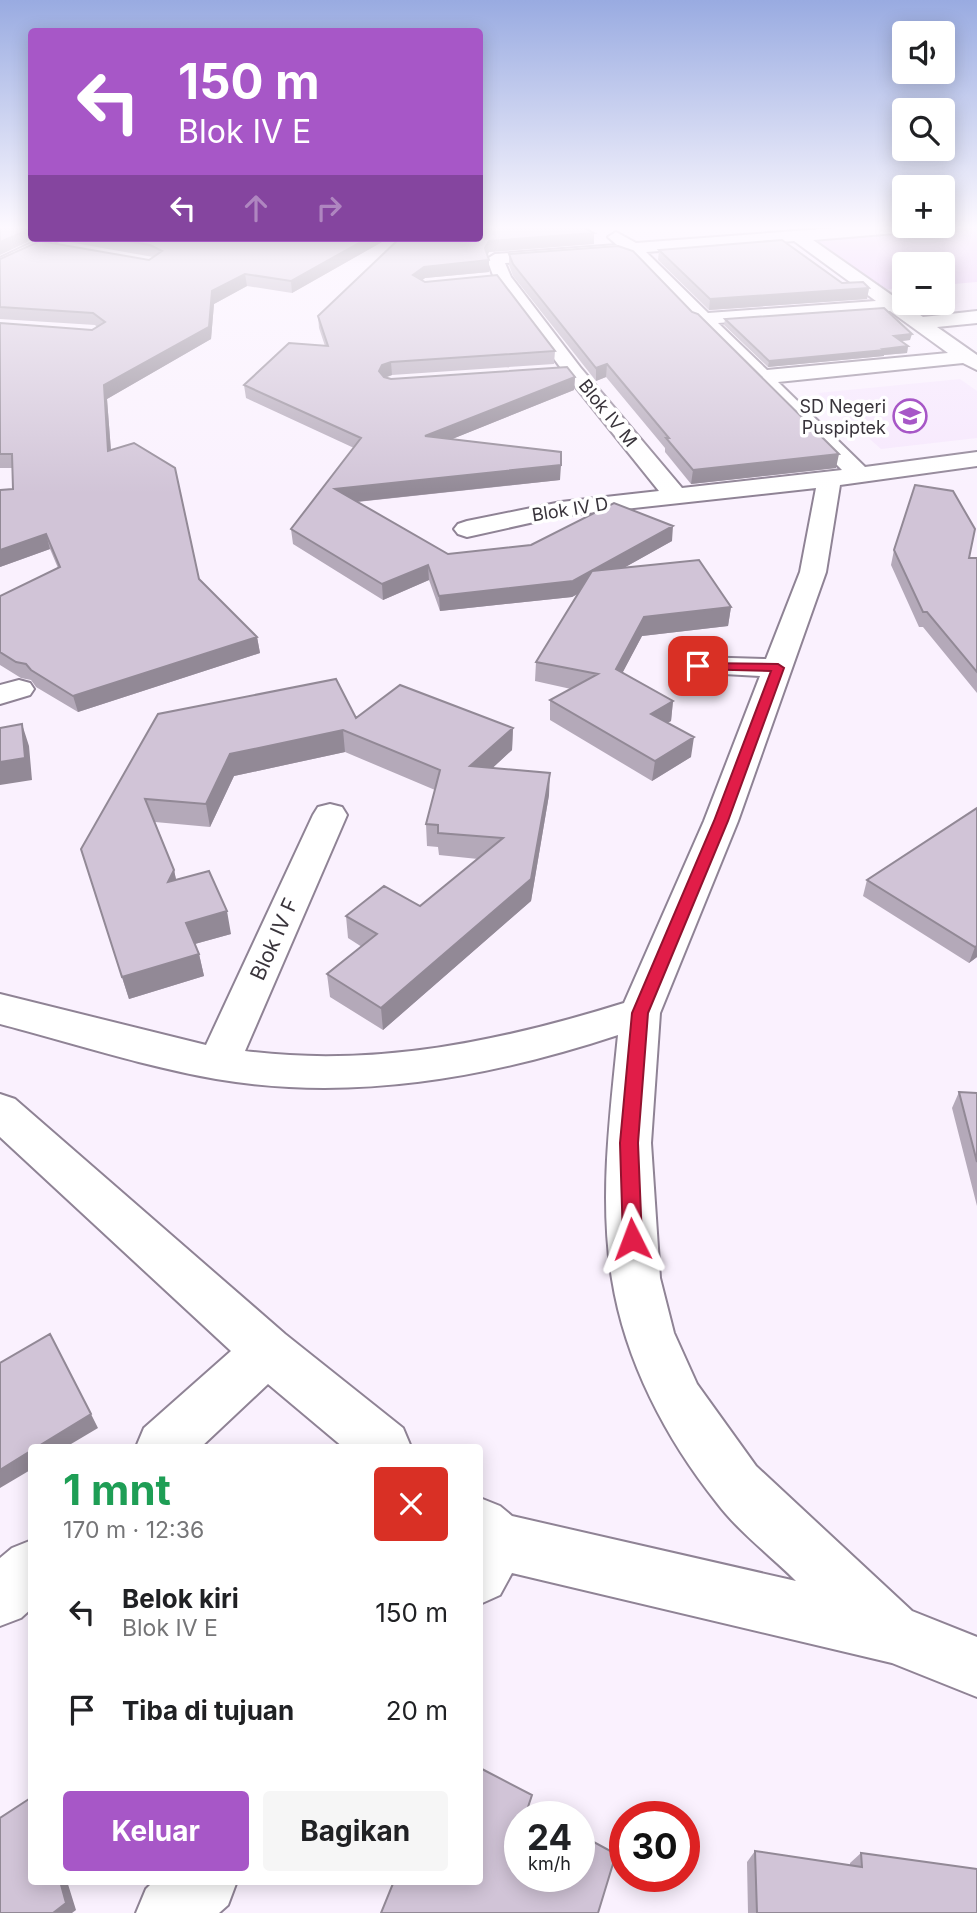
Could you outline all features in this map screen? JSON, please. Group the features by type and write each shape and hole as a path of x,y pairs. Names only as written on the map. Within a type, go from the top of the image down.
{"street":[{"name":"Blok IV M","path":"526,315 674,494"},
{"path":"697,315 762,377 844,477 813,572 721,821 640,1013 629,1143 636,1278 649,1334 680,1402 737,1485 892,1633"},
{"path":"701,319 748,315"},
{"path":"906,315 972,360"},
{"path":"916,323 977,317"},
{"path":"933,335 977,330"},
{"path":"762,377 972,360"},
{"path":"545,373 573,371"},
{"name":"Blok IV D","path":"467,529 562,509 674,494 972,464"},
{"path":"698,666 778,668"},
{"name":"Blok IV F","path":"219,1063 330,815"},
{"path":"0,1009 143,1048 219,1063 311,1072 369,1070 485,1056 544,1043 640,1013"},
{"path":"0,1111 267,1351 380,1444"},
{"path":"166,1444 267,1351"},
{"path":"486,1547 892,1633 977,1667"},
{"path":"0,1597 28,1572"},
{"path":"170,1913 200,1885"}],"shaded area":[{"path":"712,315 744,315 715,318"},
{"path":"906,315 977,315 918,323"},
{"name":"SD Negeri Puspiptek","path":"960,379 977,391 977,438 881,449 818,393"}],"building":[{"path":"96,315 210,315 209,327 104,385 108,451 134,443 175,468 199,579 257,637 73,696 31,670 26,664 16,662 0,652 0,596 60,567 46,534 0,550 0,490 13,489 12,454 0,454 0,323 92,330 105,322"},
{"path":"528,315 555,351 391,362 382,365 379,371 384,377 391,379 567,367 575,377 425,436 561,452 561,465 335,489 448,554 531,545 614,503 673,526 573,581 439,596 428,565 382,584 291,529 361,438 244,385 289,343 328,346 318,316"},
{"path":"554,315 699,315 839,454 693,470 607,364 596,368"},
{"path":"779,315 892,315 912,334 894,336 908,346 769,361 725,319"},
{"path":"915,485 953,491 975,529 969,558 977,558 977,672 927,612 923,612 894,550"},
{"path":"699,560 731,607 644,617 616,669 673,701 651,714 694,737 655,761 550,700 598,674 536,662 592,571"},
{"path":"336,679 356,718 400,685 513,728 470,766 550,773 531,879 381,1008 327,974 377,934 346,916 384,886 420,906 503,838 438,833 438,825 426,824 440,770 343,730 230,754 206,804 145,799 174,870 168,882 209,871 227,911 186,923 199,954 122,977 81,849 158,714"},
{"path":"22,724 25,758 0,762 0,728"},
{"path":"977,808 977,946 975,947 867,880"},
{"path":"959,1092 977,1093 977,1162"},
{"path":"50,1334 91,1414 42,1444 28,1444 28,1452 0,1470 0,1363"},
{"path":"483,1770 532,1795 530,1801 504,1801 504,1892 595,1892 595,1843 609,1850 609,1877 598,1913 381,1913 392,1885 483,1885"},
{"path":"28,1800 28,1885 61,1885 66,1903 53,1913 0,1913 0,1818"},
{"path":"755,1851 862,1867 861,1853 977,1869 977,1913 757,1913"}],"place":[{"name":"SD Negeri Puspiptek","path":"910,416"}],"route":[{"path":"632,1239 629,1143 640,1013 721,821 778,668 698,666"}]}
